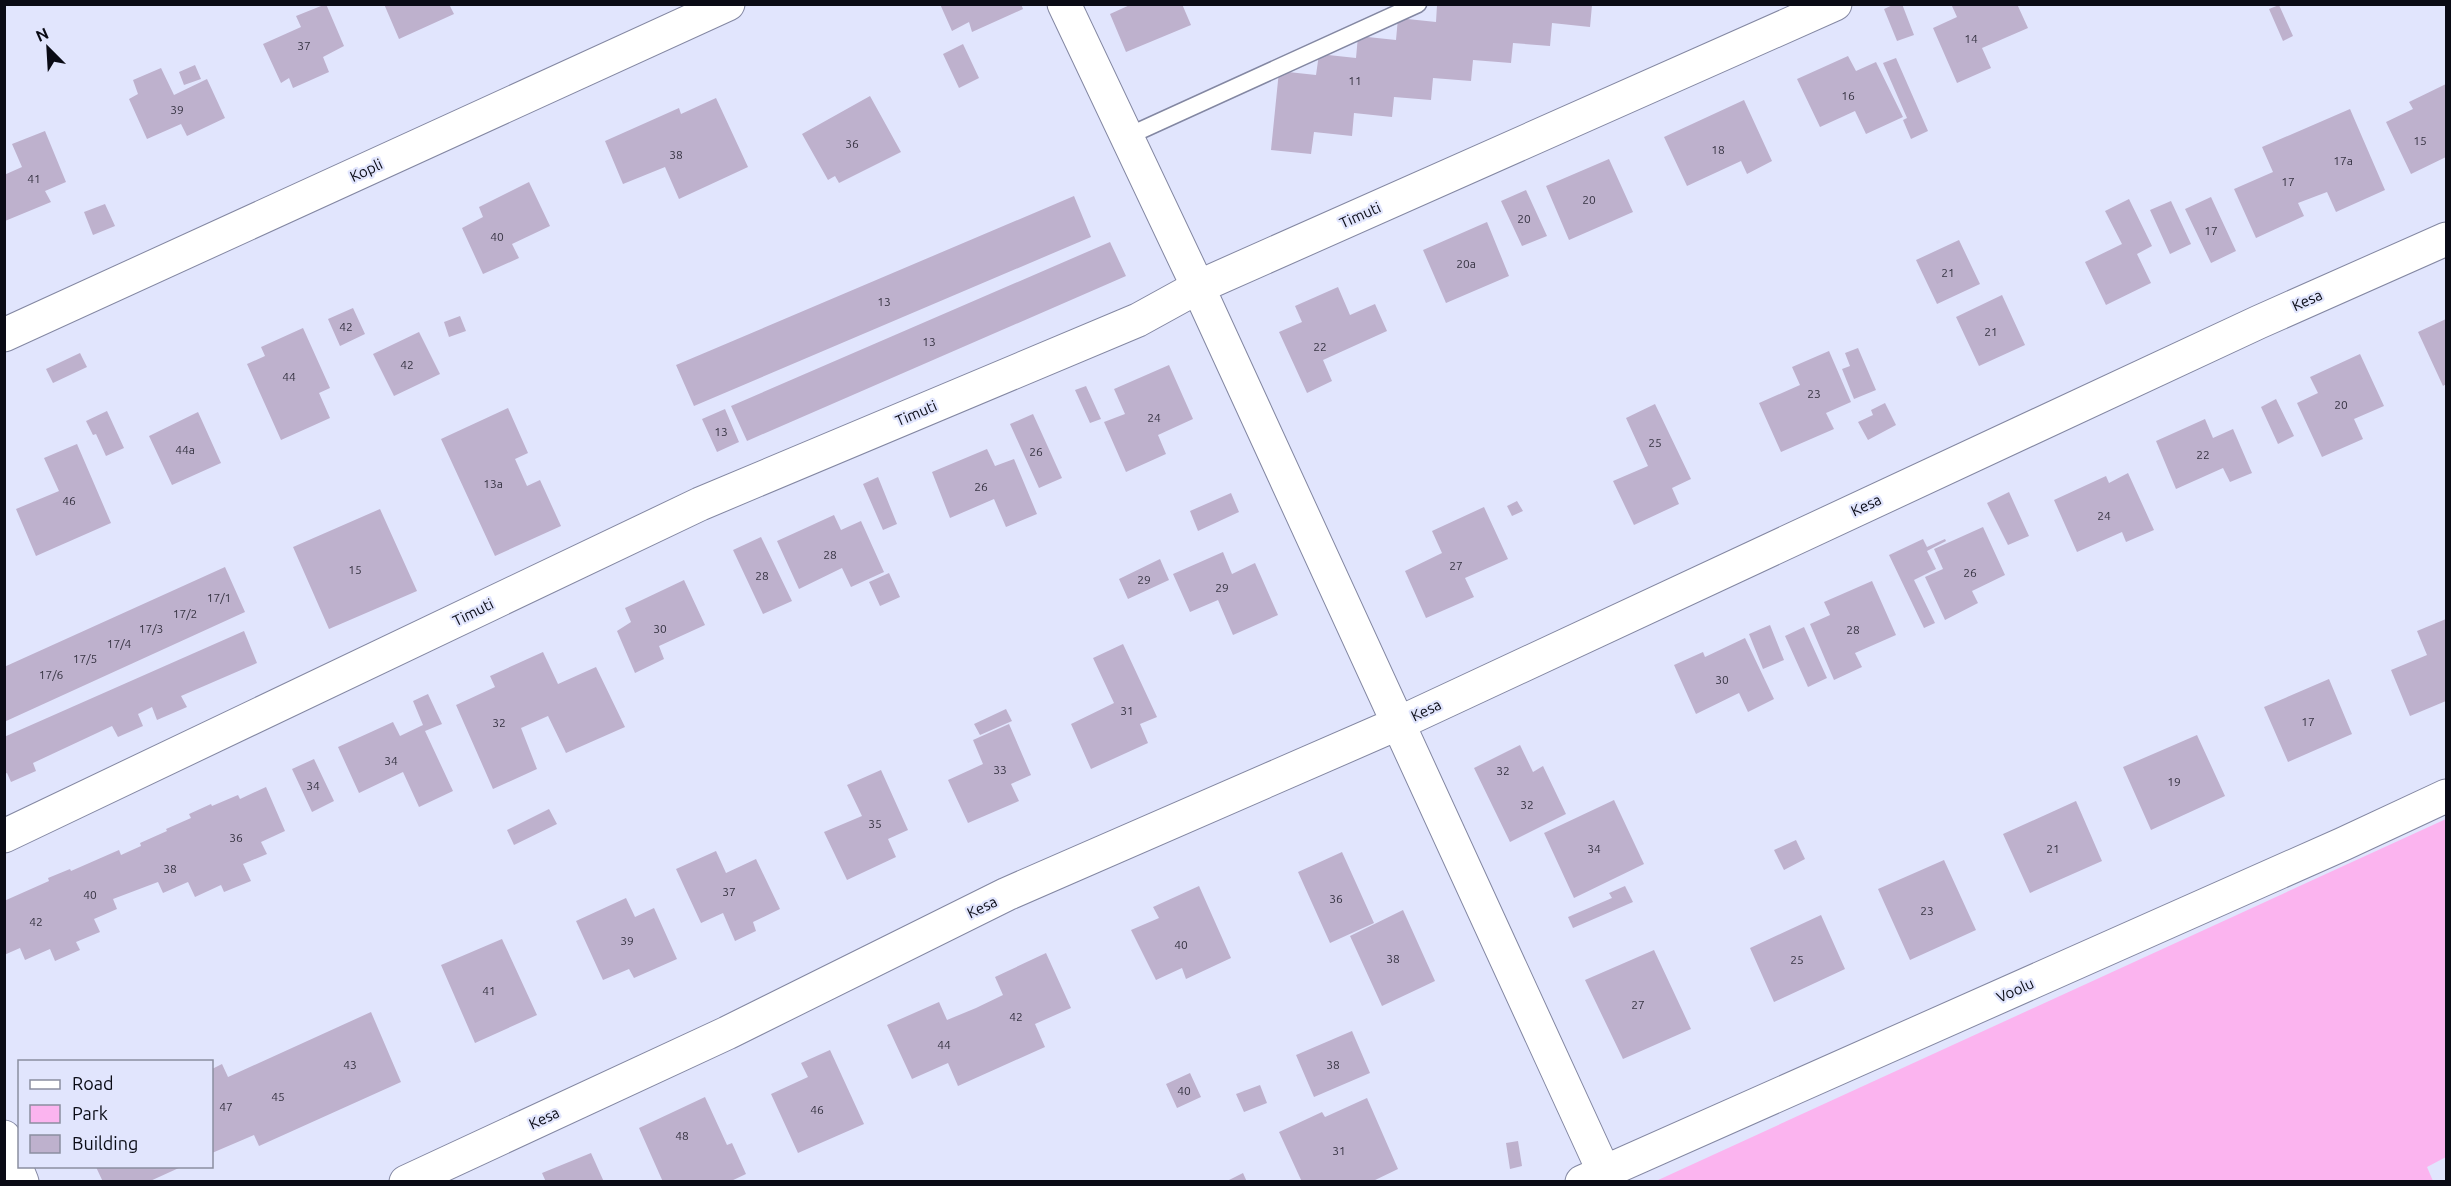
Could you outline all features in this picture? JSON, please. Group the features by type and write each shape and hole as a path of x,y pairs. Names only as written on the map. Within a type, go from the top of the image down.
{"street":[{"path":"1064,4 1198,286 1399,723 1593,1177"},
{"name":"Timuti","path":"4,836 700,504 1138,320 1198,286 1835,4"},
{"name":"Kopli","path":"4,335 725,5"},
{"name":"Kesa","path":"406,1182 727,1033 1007,894 1399,723 2259,322 2446,239"},
{"name":"Voolu","path":"1593,1177 2343,844 2446,796"},
{"path":"4,1137 22,1182"}],"lane":[{"path":"1126,137 1418,4"}],"green space":[{"path":"2446,819 2446,1157 2427,1167 2433,1181 1656,1181"}],"building":[{"path":"326,4 344,46 323,57 329,72 293,88 289,78 281,83 263,44 301,27 296,16"},
{"path":"384,4 449,4 454,14 399,39"},
{"path":"940,4 1021,4 1023,9 972,32 969,22 952,31"},
{"path":"1132,4 1182,4 1191,25 1126,52 1110,14"},
{"path":"1895,4 1902,4 1914,35 1897,41 1884,9"},
{"path":"1955,4 2017,4 2028,28 1982,48 1991,68 1957,83 1933,28 1957,17 1952,6"},
{"path":"1437,5 1592,5 1590,27 1552,23 1550,46 1513,43 1511,63 1473,60 1471,81 1433,78 1431,100 1394,97 1392,117 1354,113 1352,136 1314,132 1311,154 1271,150 1279,71 1316,75 1319,54 1356,58 1358,36 1396,40 1398,18 1436,22"},
{"path":"2279,5 2293,36 2283,41 2269,9"},
{"path":"963,44 979,78 959,88 943,54"},
{"path":"1848,56 1856,71 1876,62 1903,117 1866,134 1855,111 1820,127 1797,79"},
{"path":"1896,58 1928,131 1911,139 1903,120 1907,118 1883,63"},
{"path":"195,65 201,79 184,85 179,72"},
{"path":"161,68 174,95 207,79 225,118 187,136 181,124 147,139 129,99 138,94 133,80"},
{"path":"2446,84 2446,157 2411,174 2386,122 2413,109 2409,102"},
{"path":"870,96 901,152 839,183 835,176 828,180 802,134"},
{"path":"716,98 748,167 679,199 665,167 623,184 605,141 679,108 681,114"},
{"path":"1744,100 1772,161 1747,174 1741,161 1687,186 1664,137"},
{"path":"2350,109 2385,190 2336,212 2327,192 2298,203 2304,216 2256,238 2234,189 2273,172 2262,147"},
{"path":"45,131 66,182 45,191 51,202 5,221 4,175 22,167 12,144"},
{"path":"1609,159 1633,212 1569,240 1546,186"},
{"path":"529,182 550,226 512,244 519,258 483,274 462,228 483,217 479,207"},
{"path":"1526,190 1547,236 1522,246 1501,201"},
{"path":"1074,196 1091,237 694,406 676,365"},
{"path":"2211,197 2236,251 2211,263 2185,209"},
{"path":"2129,199 2152,246 2137,254 2151,283 2106,305 2085,262 2122,244 2105,211"},
{"path":"2171,201 2191,244 2170,254 2150,210"},
{"path":"105,204 115,226 93,235 84,212"},
{"path":"1487,222 1509,276 1446,303 1423,250"},
{"path":"1959,240 1980,284 1937,304 1916,260"},
{"path":"1110,242 1126,276 747,441 731,406"},
{"path":"1338,287 1350,315 1375,304 1387,331 1323,360 1332,381 1307,393 1279,332 1302,322 1295,306"},
{"path":"2002,295 2025,345 1979,366 1956,317"},
{"path":"353,308 365,334 340,346 328,319"},
{"path":"460,316 466,331 449,337 444,322"},
{"path":"2446,319 2446,384 2443,386 2418,332"},
{"path":"303,328 330,388 319,393 330,418 281,440 247,364 265,356 261,347"},
{"path":"419,332 440,374 394,396 373,354"},
{"path":"1858,348 1876,390 1854,399 1842,369 1850,366 1845,353"},
{"path":"1829,351 1851,402 1826,413 1834,429 1781,452 1759,403 1800,385 1792,367"},
{"path":"80,353 87,367 53,383 46,369"},
{"path":"2360,354 2384,406 2354,419 2363,439 2322,457 2297,403 2318,393 2310,377"},
{"path":"1169,365 1193,419 1158,435 1166,454 1126,472 1104,422 1125,414 1114,389"},
{"path":"1086,386 1101,419 1090,423 1075,390"},
{"path":"2276,399 2294,436 2278,444 2261,407"},
{"path":"1885,403 1896,425 1868,440 1858,422 1873,415 1871,410"},
{"path":"1655,404 1691,479 1672,488 1679,504 1634,525 1613,481 1648,466 1626,418"},
{"path":"508,408 528,453 515,459 527,486 540,480 561,526 495,556 441,439"},
{"path":"725,409 739,442 717,452 702,419"},
{"path":"107,411 124,448 106,456 96,434 93,435 86,421"},
{"path":"198,412 221,463 172,485 149,436"},
{"path":"1033,414 1062,478 1039,488 1010,424"},
{"path":"2205,419 2213,438 2233,429 2252,473 2230,482 2223,468 2176,489 2156,441"},
{"path":"77,444 111,523 36,556 16,509 59,491 44,458"},
{"path":"987,449 995,466 1014,459 1037,514 1006,527 994,499 950,518 932,472"},
{"path":"2128,473 2154,530 2126,542 2122,532 2077,552 2054,500 2106,476 2109,483"},
{"path":"878,477 897,524 883,530 863,484"},
{"path":"2009,492 2029,536 2008,545 1987,503"},
{"path":"1231,493 1239,512 1198,531 1190,511"},
{"path":"1517,501 1523,511 1512,516 1507,506"},
{"path":"1484,507 1508,559 1465,578 1474,597 1426,618 1405,571 1442,553 1432,531"},
{"path":"380,509 417,591 329,629 293,547"},
{"path":"834,515 841,530 861,521 884,572 851,587 842,568 799,589 777,541"},
{"path":"1983,527 2005,575 1972,591 1978,603 1945,620 1925,577 1943,569 1934,549"},
{"path":"761,537 792,601 763,614 733,550"},
{"path":"1923,539 1927,547 1945,539 1946,541 1927,551 1936,569 1914,580 1935,623 1924,628 1889,555"},
{"path":"1223,552 1232,574 1255,563 1278,615 1233,635 1218,600 1190,612 1173,574"},
{"path":"1160,559 1169,580 1128,599 1119,579"},
{"path":"225,567 245,612 4,722 4,667"},
{"path":"889,573 900,597 880,606 869,582"},
{"path":"684,580 705,625 659,646 664,659 635,673 617,631 631,622 625,608"},
{"path":"1872,581 1896,635 1855,653 1862,667 1834,680 1810,624 1830,615 1824,602"},
{"path":"2446,619 2446,701 2410,716 2391,670 2427,655 2417,631"},
{"path":"1770,625 1784,660 1763,669 1749,634"},
{"path":"1804,627 1827,678 1808,687 1785,636"},
{"path":"244,631 257,663 181,696 187,707 157,720 152,707 138,714 143,726 118,737 112,726 33,763 36,771 11,782 7,773 4,774 4,737"},
{"path":"1745,638 1774,699 1748,712 1739,693 1696,714 1674,665 1703,652 1705,657"},
{"path":"1123,644 1157,717 1140,724 1148,743 1091,769 1071,724 1114,703 1093,658"},
{"path":"543,652 558,684 596,667 625,727 566,753 548,716 521,728 537,769 493,789 456,705 495,687 490,676"},
{"path":"2329,679 2352,734 2288,762 2264,707"},
{"path":"428,694 442,724 425,731 453,791 419,807 403,772 359,793 338,747 393,722 400,736 423,725 413,701"},
{"path":"1006,709 1012,721 980,735 974,724"},
{"path":"1009,724 1031,775 1011,784 1019,801 968,823 948,780 983,764 973,740"},
{"path":"2197,735 2225,796 2151,830 2123,767"},
{"path":"1520,745 1533,772 1543,766 1566,814 1510,842 1474,768"},
{"path":"314,759 334,801 312,812 292,769"},
{"path":"881,770 908,830 888,839 896,857 847,880 824,832 862,816 847,785"},
{"path":"266,787 285,831 261,842 267,854 243,864 251,881 224,892 221,885 195,897 188,882 163,893 158,882 113,899 117,909 94,919 100,932 76,942 80,950 55,961 50,949 25,960 20,948 4,955 4,901 70,869 71,871 119,850 121,855 141,846 140,843 191,818 189,814 211,804 212,806 238,795 240,799"},
{"path":"1614,800 1644,864 1574,898 1544,833"},
{"path":"2076,801 2102,861 2030,893 2003,834"},
{"path":"549,809 557,824 514,845 507,830"},
{"path":"1796,840 1805,859 1784,870 1774,850"},
{"path":"716,851 726,873 756,859 780,909 753,922 756,931 735,941 723,913 701,923 676,869"},
{"path":"1342,852 1374,923 1330,943 1298,872"},
{"path":"1944,860 1976,930 1910,960 1878,889"},
{"path":"1199,886 1231,958 1186,979 1182,968 1156,980 1131,930 1159,918 1153,907"},
{"path":"1625,886 1633,902 1573,928 1568,917 1612,898 1609,893"},
{"path":"626,898 635,917 654,908 677,959 634,978 629,969 603,980 576,921"},
{"path":"1403,910 1435,981 1382,1006 1350,936"},
{"path":"1821,915 1845,969 1774,1002 1750,948"},
{"path":"502,939 537,1015 475,1043 441,965"},
{"path":"1654,950 1691,1029 1623,1059 1585,980"},
{"path":"1046,953 1071,1008 1035,1024 1045,1047 958,1086 948,1063 912,1079 887,1025 939,1002 947,1020 976,1008 1003,995 995,977"},
{"path":"371,1012 401,1082 259,1146 254,1135 213,1153 213,1068 222,1064 228,1077"},
{"path":"1352,1031 1370,1073 1314,1097 1296,1055"},
{"path":"830,1050 864,1124 798,1153 771,1094 808,1077 801,1063"},
{"path":"1190,1073 1201,1097 1177,1108 1166,1084"},
{"path":"1260,1085 1267,1103 1244,1112 1236,1094"},
{"path":"705,1097 727,1145 732,1143 746,1174 729,1182 663,1182 639,1128"},
{"path":"1367,1098 1398,1169 1371,1182 1302,1182 1279,1132 1322,1112 1325,1117"},
{"path":"1518,1141 1522,1166 1510,1169 1506,1143"},
{"path":"591,1153 604,1182 546,1182 542,1173"},
{"path":"96,1168 179,1168 148,1182 103,1182"},
{"path":"1243,1173 1247,1182 1225,1182"}]}
